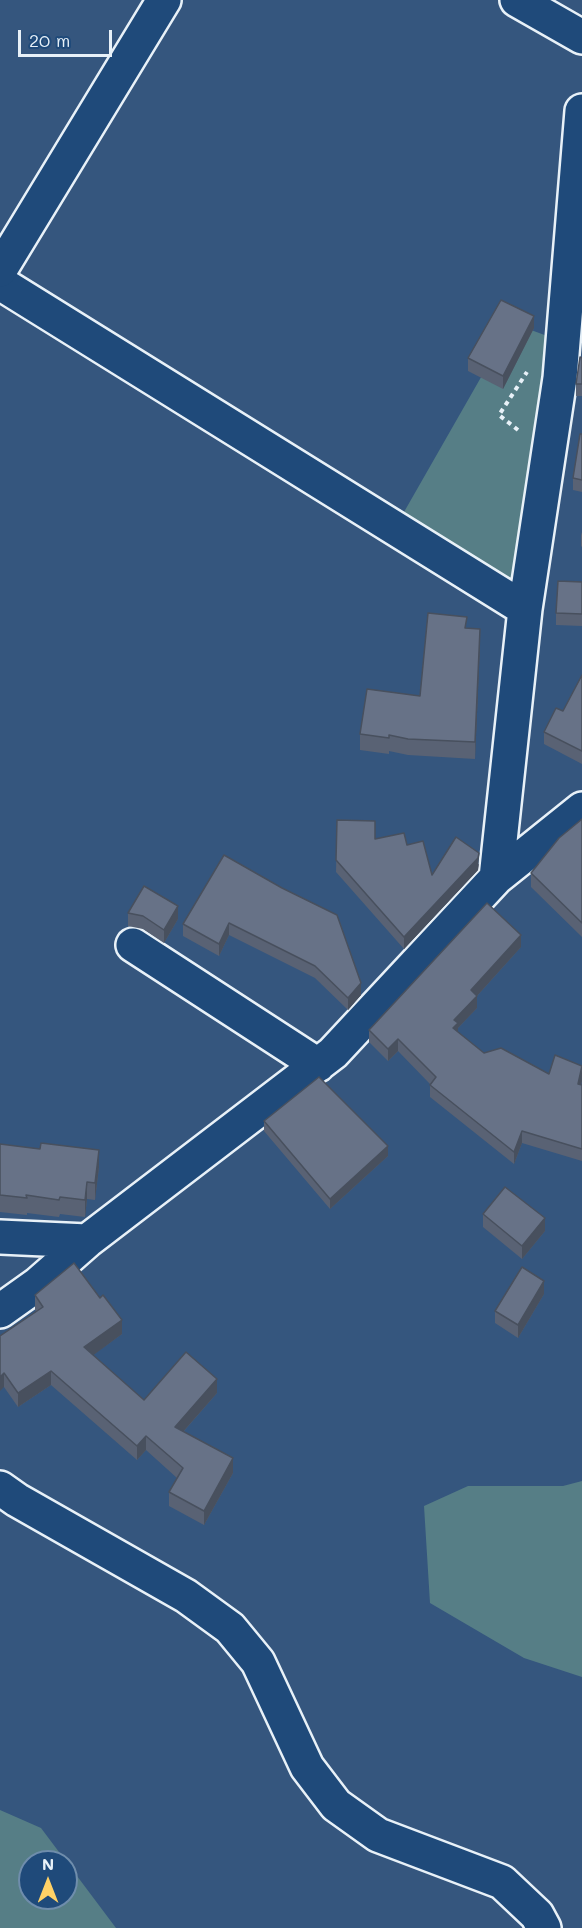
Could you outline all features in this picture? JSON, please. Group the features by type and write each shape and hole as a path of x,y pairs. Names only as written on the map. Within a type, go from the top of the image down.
{"street":[{"path":"0,270 164,0"},
{"path":"517,0 582,37"},
{"path":"496,878 525,609 560,378 582,111"},
{"path":"0,283 525,609"},
{"path":"0,1311 38,1284 87,1241 333,1053 496,878 582,808"},
{"path":"133,945 318,1065"},
{"path":"0,1237 87,1241"},
{"path":"0,1488 17,1500 186,1596 230,1628 258,1662 307,1767 336,1805 378,1835 502,1882 537,1915 544,1928"}],"green space":[{"path":"512,323 550,337 525,609 396,526"},
{"path":"582,1481 582,1677 524,1658 430,1603 424,1506 468,1486 563,1486"},
{"path":"0,1810 41,1828 58,1850 18,1850 18,1910 78,1910 78,1877 116,1928 0,1928"}],"building":[{"path":"501,300 534,316 503,376 468,358"},
{"path":"580,357 582,358 582,384 576,384"},
{"path":"580,434 582,434 582,480 573,478"},
{"path":"558,581 582,582 582,614 556,613"},
{"path":"428,613 467,617 465,628 480,629 475,742 408,739 389,735 389,738 360,734 367,689 420,696"},
{"path":"582,675 582,751 544,732 556,708 563,711"},
{"path":"582,819 582,923 531,873 559,838"},
{"path":"337,820 375,821 375,839 404,833 407,845 423,841 432,875 456,837 479,853 478,858 404,937 336,860"},
{"path":"224,855 282,888 337,915 361,983 348,998 315,966 229,923 219,944 183,924"},
{"path":"144,886 178,906 164,930 143,916 128,913"},
{"path":"487,903 521,935 471,990 477,996 454,1020 458,1023 453,1028 484,1053 501,1048 549,1074 555,1055 582,1066 578,1084 582,1085 582,1149 522,1131 514,1152 430,1085 436,1077 398,1039 388,1049 369,1030"},
{"path":"319,1077 388,1146 330,1199 264,1121"},
{"path":"41,1143 99,1150 95,1183 87,1182 85,1200 0,1195 0,1144 40,1149"},
{"path":"505,1187 545,1218 522,1246 483,1214"},
{"path":"74,1263 100,1298 103,1295 122,1320 84,1347 144,1400 186,1352 217,1379 175,1427 233,1458 204,1511 169,1492 183,1468 146,1436 137,1446 51,1371 18,1393 4,1373 0,1377 0,1336 43,1307 35,1295"},
{"path":"522,1267 544,1281 518,1325 495,1311"}]}
